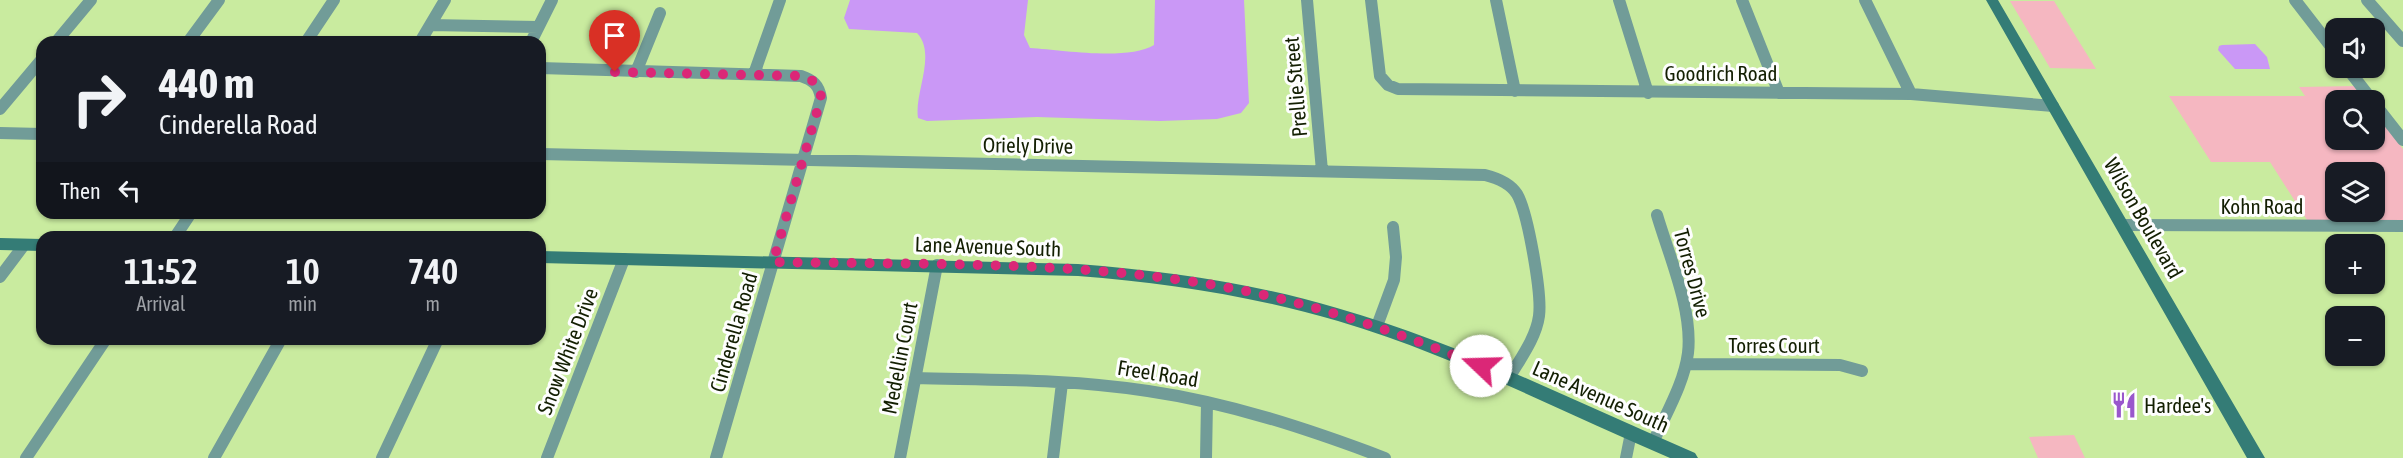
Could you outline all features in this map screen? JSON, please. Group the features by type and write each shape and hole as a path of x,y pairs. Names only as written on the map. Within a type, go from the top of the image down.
{"street":[{"path":"61,36 91,0"},
{"path":"192,36 219,0"},
{"path":"310,36 334,0"},
{"path":"424,36 445,0"},
{"path":"534,36 552,0"},
{"path":"546,68 754,74 780,0"},
{"name":"Prellie Street","path":"1307,0 1322,171"},
{"name":"Goodrich Road","path":"1371,0 1380,76 1388,86 1398,89 1911,94 2053,106"},
{"path":"1496,0 1515,91"},
{"path":"1619,0 1648,93"},
{"path":"1742,0 1779,93"},
{"path":"1865,0 1911,94"},
{"name":"Wilson Boulevard","path":"1992,0 2256,458"},
{"path":"2295,0 2325,38"},
{"path":"2367,0 2403,41"},
{"path":"636,72 660,13"},
{"path":"430,25 538,27"},
{"path":"0,109 36,65"},
{"name":"Cinderella Road","path":"716,458 821,98 820,88 813,80 801,76 754,74"},
{"path":"2355,78 2364,90"},
{"path":"2385,117 2403,140"},
{"path":"0,133 36,134"},
{"name":"Oriely Drive","path":"546,154 1480,174 1494,177 1512,187 1520,203 1540,307 1534,331 1509,378"},
{"name":"Torres Drive","path":"1653,443 1686,364 1689,329 1657,215"},
{"name":"Kohn Road","path":"2122,225 2403,226"},
{"path":"1377,326 1394,280 1396,257 1393,227"},
{"path":"0,244 36,245"},
{"path":"0,277 24,245"},
{"name":"Lane Avenue South","path":"546,257 937,265 1078,270 1179,279 1275,297 1377,326 1509,378 1689,458"},
{"name":"Snow White Drive","path":"548,458 624,259"},
{"name":"Medellin Court","path":"900,458 937,265"},
{"path":"26,458 102,345"},
{"path":"214,458 278,345"},
{"path":"382,458 435,345"},
{"name":"Torres Court","path":"1686,364 1840,365 1862,371"},
{"name":"Freel Road","path":"915,378 1062,383 1148,391 1207,402 1294,424 1385,458"},
{"path":"1053,458 1062,383"},
{"path":"1206,458 1207,402"},
{"path":"1626,458 1630,433"}],"shaded area":[{"path":"850,0 1028,0 1024,35 1030,48 1112,54 1143,50 1154,45 1155,0 1244,0 1249,103 1241,113 1217,119 1160,121 1037,117 927,121 918,118 925,63 923,42 917,33 849,29 844,18"},
{"path":"2010,1 2054,1 2096,69 2050,68"},
{"path":"2255,44 2267,57 2270,69 2235,69 2218,50 2222,45"},
{"path":"2355,86 2358,90 2325,90 2325,150 2385,150 2385,125 2403,149 2403,221 2385,221 2385,162 2325,162 2325,220 2307,220 2270,162 2211,162 2169,96 2305,96 2299,87"},
{"path":"2074,435 2085,458 2038,458 2029,437"}],"place":[{"name":"Hardee's","path":"2124,405"}],"route":[{"path":"615,72 801,76 813,80 820,88 821,98 773,262 1078,270 1179,279 1275,297 1324,309 1377,326 1481,366"}]}
